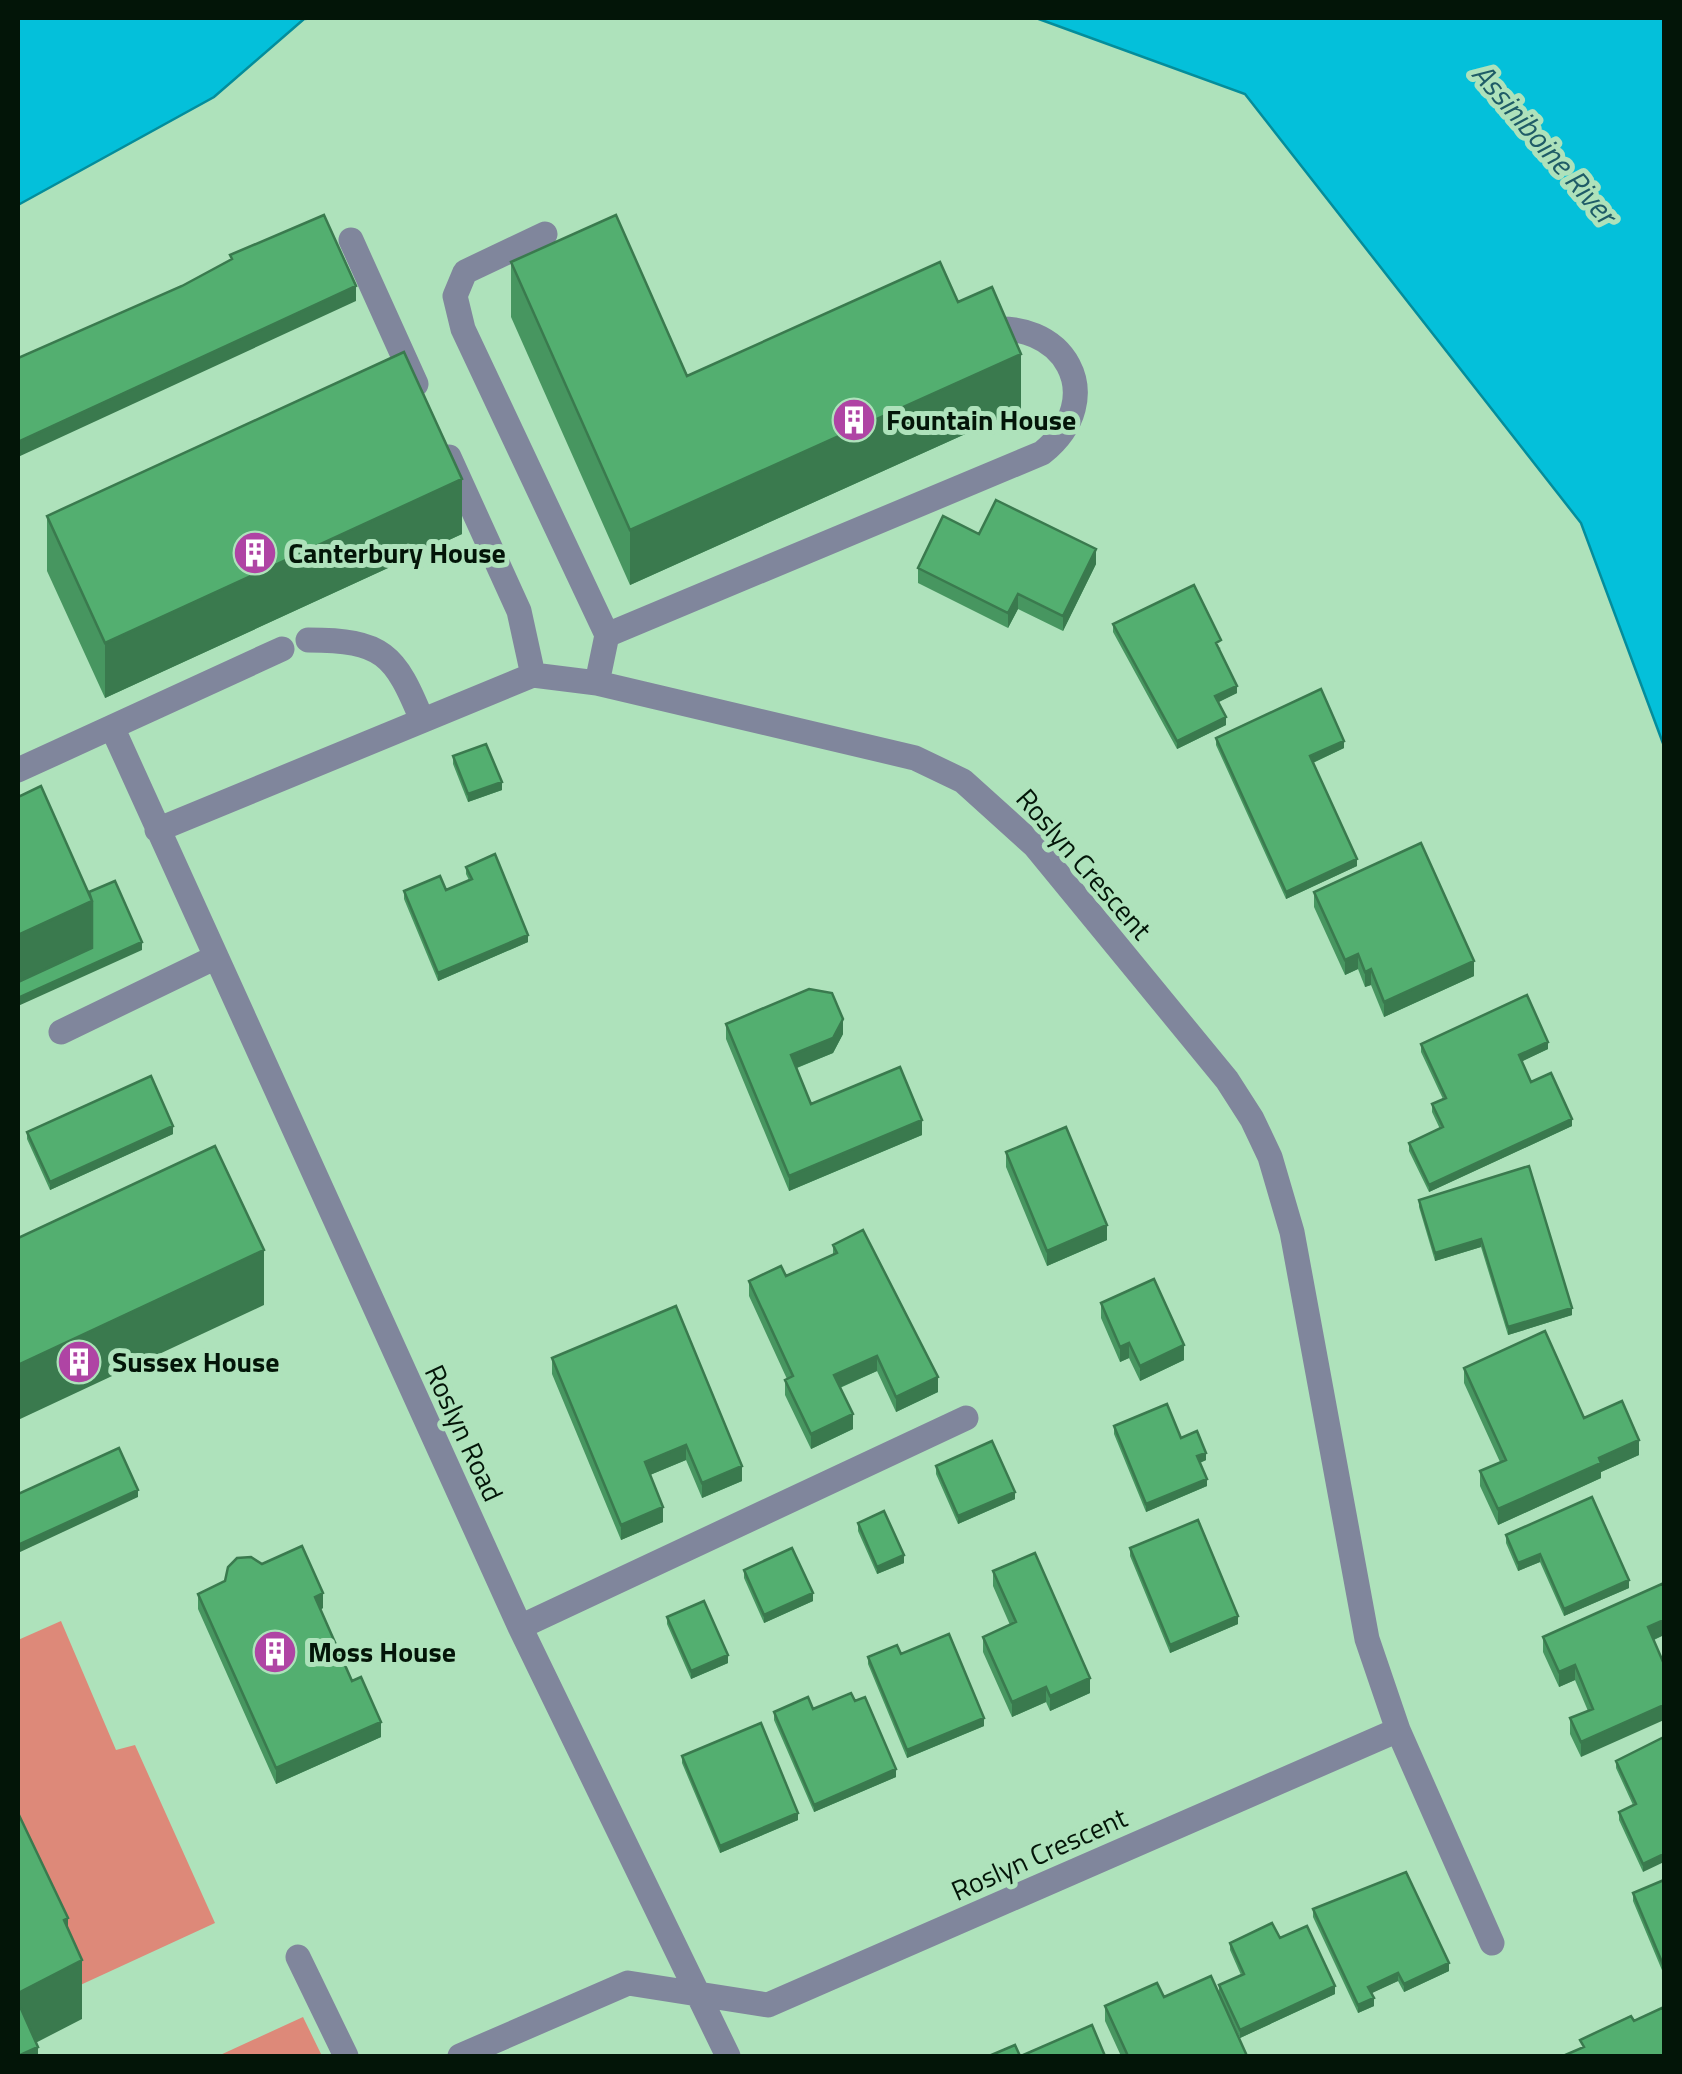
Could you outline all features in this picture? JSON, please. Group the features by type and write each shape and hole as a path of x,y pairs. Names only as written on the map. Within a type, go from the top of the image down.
{"street":[{"path":"544,234 465,272 455,296 463,329 607,636 597,683"},
{"path":"351,240 518,611 533,675"},
{"path":"607,636 1042,452 1059,439 1069,421 1074,389 1066,359 1054,345 1038,335 1002,328 982,330 953,344"},
{"path":"308,640 358,645 390,658 400,668 422,720"},
{"path":"18,770 282,649"},
{"name":"Roslyn Crescent","path":"157,830 533,675 597,683 915,758 963,781 1035,846 1228,1080 1258,1132 1282,1194 1367,1638 1398,1730 1492,1943"},
{"name":"Roslyn Road","path":"112,727 520,1626 728,2056"},
{"path":"61,1032 214,958"},
{"path":"520,1626 966,1418"},
{"name":"Roslyn Crescent","path":"460,2056 628,1983 768,2005 1398,1730"},
{"path":"298,1957 346,2056"}],"shaded area":[{"path":"61,1621 116,1750 135,1745 215,1923 76,1987 18,1843 18,1640"},
{"path":"303,2017 322,2056 218,2056"}],"water":[{"path":"18,18 317,18 304,19 214,97 18,205"},
{"name":"Assiniboine River","path":"1036,18 1664,18 1664,746 1581,523 1245,94"}],"building":[{"path":"324,215 356,286 18,442 18,358 182,286 232,259 230,255"},
{"name":"Fountain House","path":"616,215 687,376 940,262 958,302 992,287 1021,354 630,530 511,262"},
{"name":"Canterbury House","path":"404,352 462,479 105,643 47,516"},
{"path":"996,500 1096,549 1063,616 1018,594 1008,613 918,568 943,516 979,534"},
{"path":"1194,585 1221,640 1216,643 1237,686 1215,696 1226,717 1177,741 1113,624"},
{"path":"1321,689 1344,741 1310,756 1357,859 1286,892 1216,738"},
{"path":"486,744 502,782 468,794 453,756"},
{"path":"41,786 92,901 18,935 18,797"},
{"path":"1421,843 1474,961 1384,1002 1371,969 1365,972 1358,954 1345,960 1314,892"},
{"path":"495,854 528,935 438,973 404,891 440,876 446,890 472,879 466,867"},
{"path":"115,881 142,942 18,998 18,982 92,948 89,892"},
{"path":"809,989 832,993 843,1019 833,1038 791,1055 811,1104 900,1067 922,1120 789,1176 726,1024"},
{"path":"1527,995 1548,1042 1519,1055 1531,1082 1551,1073 1572,1119 1429,1185 1409,1143 1443,1127 1432,1104 1446,1098 1421,1044"},
{"path":"151,1076 173,1126 50,1182 27,1132"},
{"path":"1066,1127 1107,1225 1047,1251 1006,1152"},
{"path":"215,1146 264,1250 18,1365 18,1238"},
{"path":"1529,1166 1572,1308 1508,1327 1481,1239 1435,1253 1419,1200"},
{"path":"863,1230 938,1377 896,1397 877,1356 834,1375 853,1414 811,1434 785,1380 793,1376 749,1281 781,1266 786,1276 837,1253 833,1245"},
{"path":"1154,1279 1184,1345 1140,1366 1129,1343 1120,1347 1101,1303"},
{"path":"676,1306 742,1466 702,1483 686,1445 645,1462 663,1507 621,1525 552,1358"},
{"path":"1545,1331 1584,1418 1622,1401 1639,1440 1599,1458 1601,1463 1498,1509 1480,1471 1506,1460 1464,1368"},
{"path":"1167,1404 1181,1438 1197,1431 1206,1453 1197,1456 1207,1479 1146,1504 1114,1426"},
{"path":"992,1441 1015,1492 958,1516 936,1466"},
{"path":"119,1448 138,1490 18,1545 18,1494"},
{"path":"1592,1497 1629,1580 1564,1609 1540,1554 1518,1563 1506,1535"},
{"path":"884,1511 904,1555 877,1567 858,1523"},
{"path":"1198,1520 1238,1616 1170,1645 1130,1548"},
{"name":"Moss House","path":"302,1546 323,1593 315,1597 352,1681 361,1677 381,1722 276,1768 198,1594 225,1581 228,1567 237,1558 251,1557 262,1564"},
{"path":"792,1548 813,1593 764,1615 744,1570"},
{"path":"1035,1553 1090,1678 1050,1696 1046,1687 1012,1702 983,1637 1016,1622 993,1571"},
{"path":"1664,1583 1664,1620 1648,1627 1664,1664 1664,1705 1581,1742 1570,1718 1593,1709 1575,1665 1559,1672 1543,1637"},
{"path":"704,1601 728,1655 691,1671 667,1617"},
{"path":"949,1634 984,1718 907,1750 868,1657 897,1645 901,1654"},
{"path":"851,1693 855,1701 865,1697 896,1769 814,1805 774,1712 808,1697 813,1709"},
{"path":"761,1723 798,1813 720,1846 682,1756"},
{"path":"1664,1737 1664,1854 1643,1864 1619,1812 1636,1804 1616,1761"},
{"path":"18,1813 68,1918 64,1920 82,1960 18,1993"},
{"path":"1406,1872 1449,1963 1404,1984 1398,1973 1368,1987 1374,1998 1358,2005 1313,1909"},
{"path":"1664,1880 1664,1967 1633,1893"},
{"path":"1272,1923 1280,1938 1307,1926 1335,1986 1240,2030 1219,1985 1244,1974 1230,1943"},
{"path":"1211,1976 1247,2056 1128,2056 1105,2006 1157,1983 1164,1997"},
{"path":"18,2002 38,2047 18,2056"},
{"path":"1664,2007 1664,2056 1563,2056 1584,2047 1580,2040 1631,2016 1634,2021"},
{"path":"1092,2025 1105,2056 1021,2056"},
{"path":"1015,2045 1020,2056 989,2056"}],"place":[{"name":"Fountain House","path":"854,420"},
{"name":"Canterbury House","path":"255,553"},
{"name":"Sussex House","path":"79,1362"},
{"name":"Moss House","path":"275,1652"}]}
